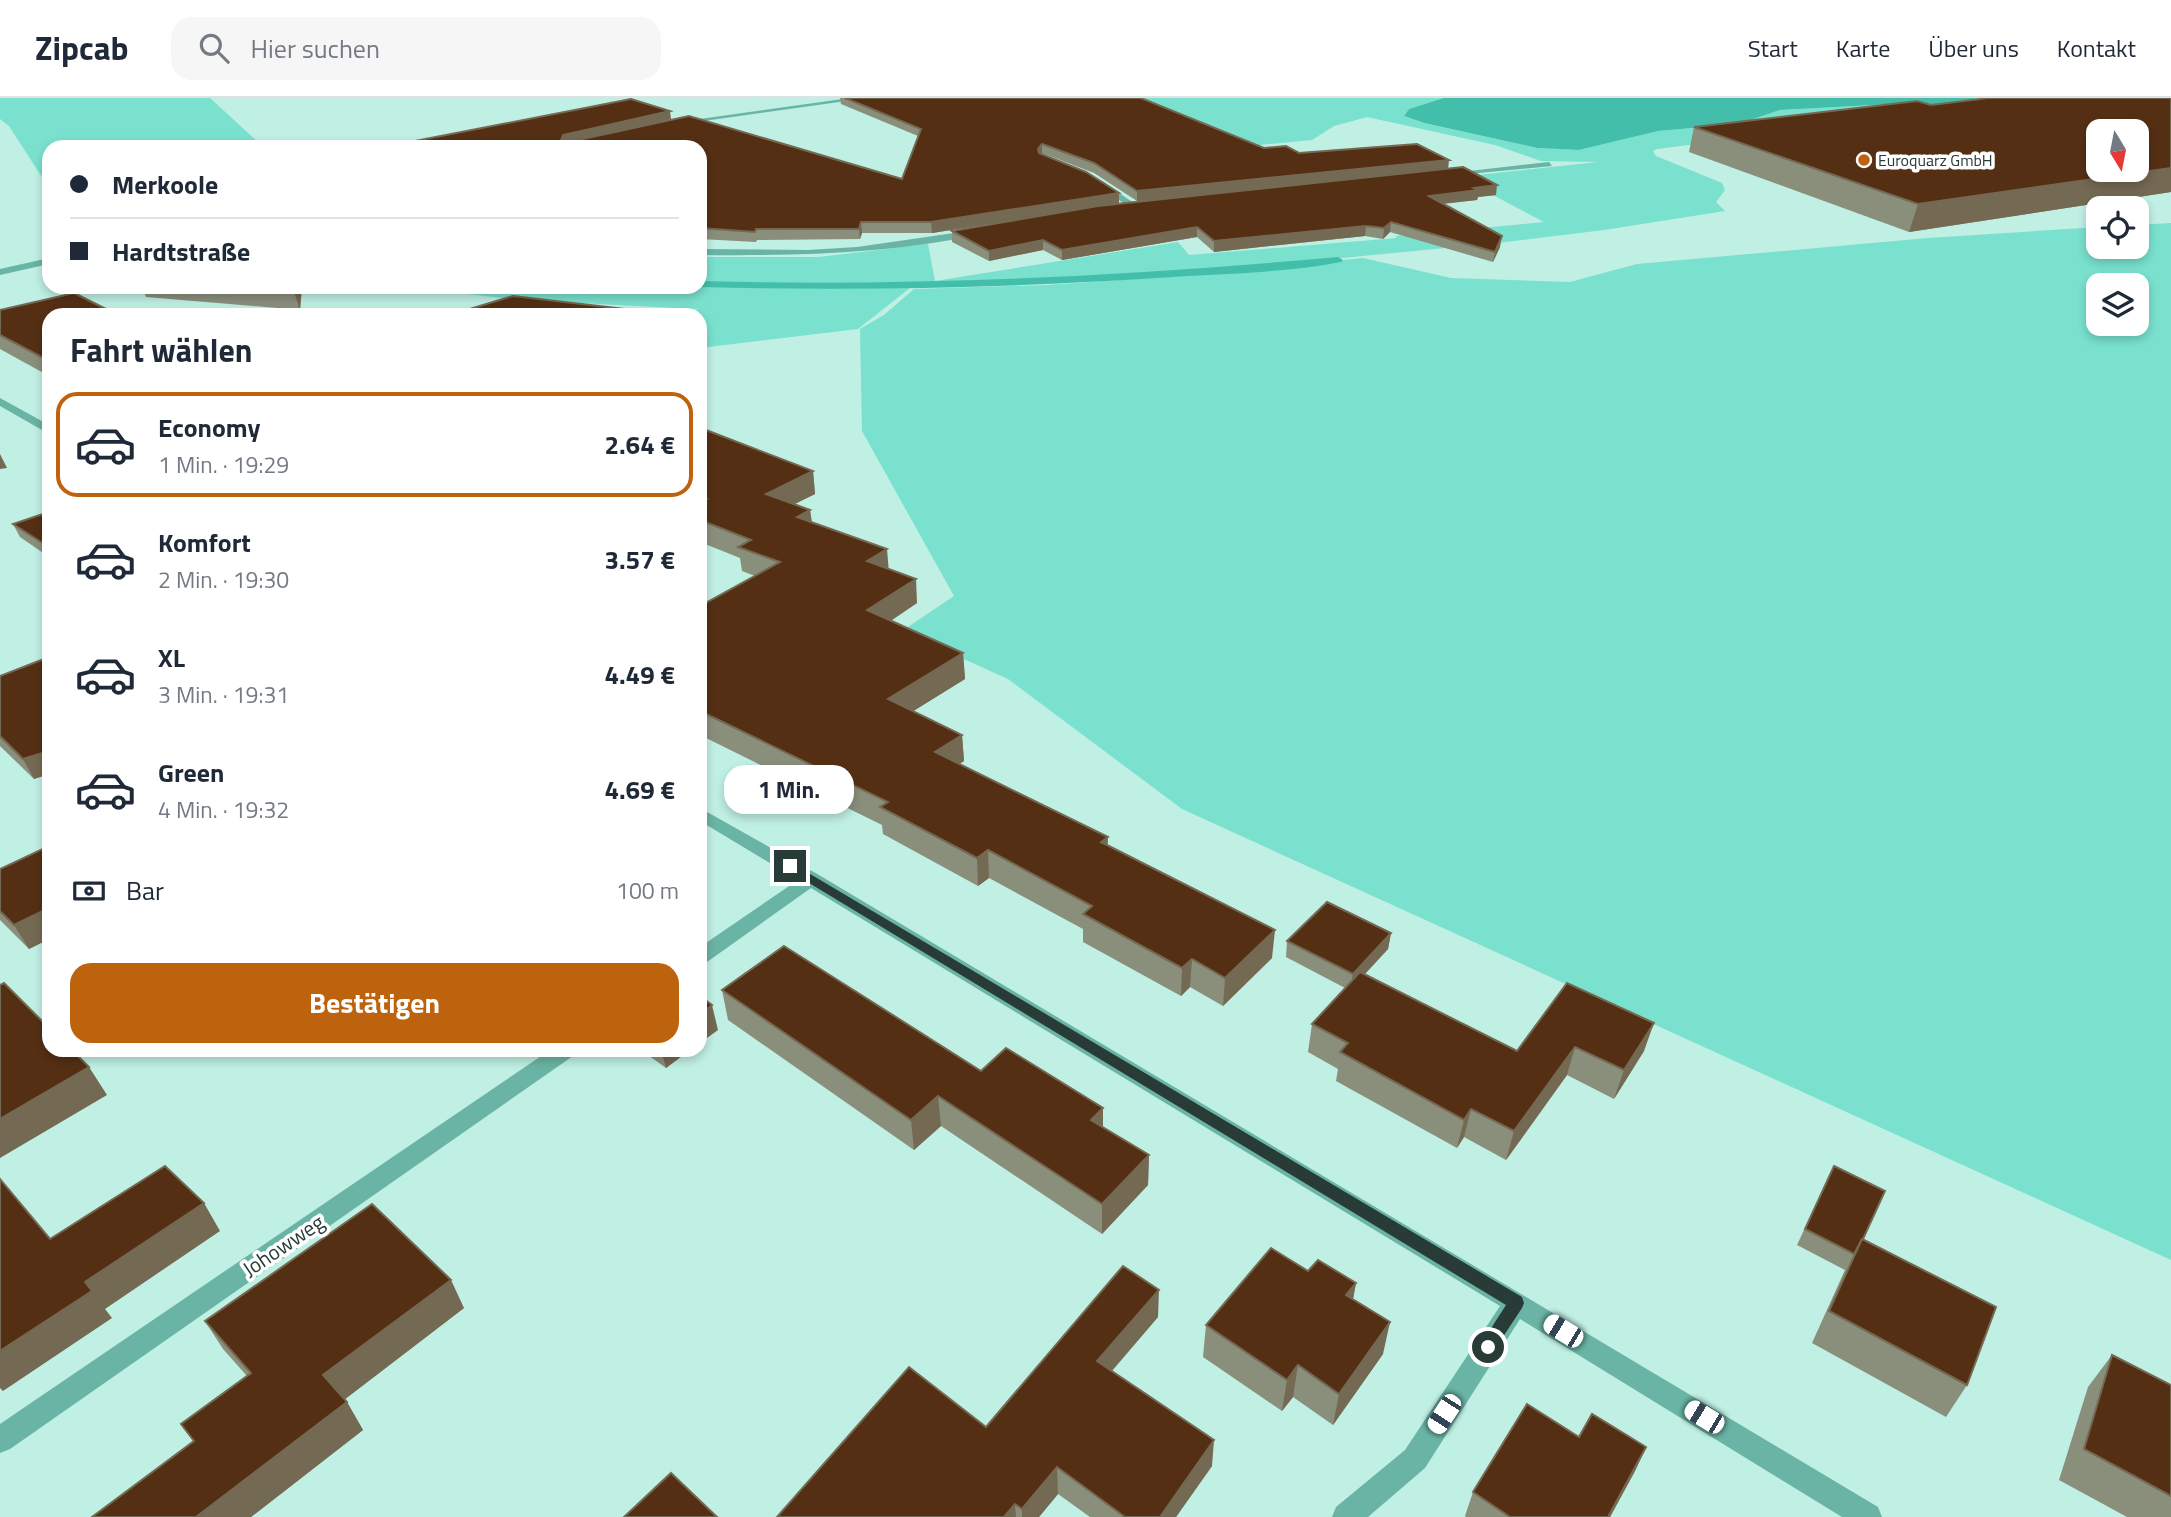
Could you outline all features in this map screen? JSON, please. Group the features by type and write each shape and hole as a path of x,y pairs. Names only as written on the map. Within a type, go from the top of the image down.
{"street":[{"path":"670,124 865,98"},
{"path":"1440,175 1549,164"},
{"path":"1090,177 1134,206"},
{"path":"1122,207 1147,205"},
{"path":"707,252 808,253 857,250 980,232"},
{"path":"0,272 42,263"},
{"path":"0,401 42,426"},
{"path":"707,817 1868,1517"},
{"path":"707,952 812,879"},
{"name":"Johowweg","path":"0,1440 556,1057"},
{"path":"1346,1517 1415,1459 1516,1303"}],"shaded area":[{"path":"0,98 210,98 256,140 42,140 42,177 9,126 0,119"},
{"path":"909,98 1442,98 1409,109 1404,116 1423,123 1537,148 1579,150 1658,131 1740,124 1780,110 1893,104 1955,106 1967,105 1975,98 2031,98 1900,118 1657,149 1653,151 1656,156 1722,183 1725,190 1716,202 1725,211 1604,230 1187,273 940,286 707,284 707,257 819,257 928,244 935,281 1178,242 1189,255 1397,238 1395,236 1544,222 1459,177 1598,162 1541,161 1495,145 1367,117 1334,126 1312,140 1219,149"},
{"path":"1443,98 1975,98 1966,105 1892,104 1780,110 1739,124 1658,131 1579,150 1537,148 1424,123 1404,116 1409,109"},
{"path":"2171,223 2171,1260 1182,809 1008,679 902,631 954,596 862,431 860,329 884,315 914,289 1046,285 1193,275 1363,258 1451,278 1570,282 1637,264 1928,238 2086,228 2086,259 2149,259 2149,224"},
{"path":"707,285 910,288 858,329 707,347 707,308 519,300 468,294 707,294"}],"building":[{"path":"845,98 1141,98 1264,148 1286,146 1299,153 1417,144 1449,160 1137,191 1094,163 1042,144 1038,149 1039,153 1086,172 1119,193 931,222 861,222 859,229 756,229 755,232 707,229 707,140 578,140 689,116 902,179 921,129"},
{"path":"1988,98 2171,98 2171,168 2149,171 2149,119 2086,119 2086,180 1918,204 1694,127 1917,101 1931,105"},
{"path":"631,99 670,111 563,135 561,140 420,140"},
{"path":"1463,167 1497,185 1429,196 1502,236 1495,252 1391,222 1384,228 1366,226 1214,241 1197,227 1062,250 1043,240 989,251 952,231 1098,206"},
{"path":"70,294 76,294 104,308 42,308 42,357 0,335 0,310"},
{"path":"513,296 615,308 473,308"},
{"path":"707,430 813,471 766,494 810,510 797,517 887,549 867,561 916,579 867,610 963,653 888,699 962,735 935,752 1108,837 1101,842 1275,930 1225,978 1192,959 1182,968 1083,914 1092,906 988,850 977,858 880,807 888,802 707,714 707,602 780,562 738,547 751,540 707,523"},
{"path":"42,514 42,543 13,524"},
{"path":"42,660 42,753 23,759 0,736 0,676"},
{"path":"42,849 42,911 14,925 0,911 0,869"},
{"path":"1327,902 1391,933 1353,974 1287,941"},
{"path":"784,946 981,1071 1006,1048 1103,1108 1091,1120 1149,1155 1102,1204 938,1096 911,1120 722,990"},
{"path":"1360,972 1517,1051 1567,983 1654,1023 1624,1070 1575,1047 1514,1131 1471,1109 1464,1120 1340,1052 1348,1043 1312,1024"},
{"path":"4,983 42,1021 42,1057 79,1057 89,1067 0,1119 0,985"},
{"path":"165,1166 204,1203 85,1282 92,1291 0,1351 0,1179 50,1239"},
{"path":"1834,1166 1885,1191 1854,1254 1805,1229"},
{"path":"372,1204 451,1280 323,1375 347,1402 196,1517 92,1517 194,1441 181,1424 251,1373 205,1321"},
{"path":"1862,1239 1996,1307 1967,1385 1829,1311"},
{"path":"1271,1248 1308,1271 1318,1260 1356,1283 1346,1295 1390,1322 1339,1394 1298,1365 1287,1380 1206,1325"},
{"path":"1123,1266 1159,1290 1097,1361 1214,1440 1160,1517 1125,1517 1057,1467 1022,1509 1015,1504 1004,1517 777,1517 909,1367 986,1427"},
{"path":"2112,1355 2171,1385 2171,1496 2084,1449"},
{"path":"1527,1404 1579,1437 1592,1414 1646,1447 1608,1517 1510,1517 1473,1492"},
{"path":"671,1473 717,1517 624,1517"}],"waterway":[{"path":"707,284 860,287 1020,283 1338,260"}],"place":[{"name":"Euroquarz GmbH","path":"1864,160"}],"route":[{"path":"790,866 1516,1303 1488,1347"}]}
